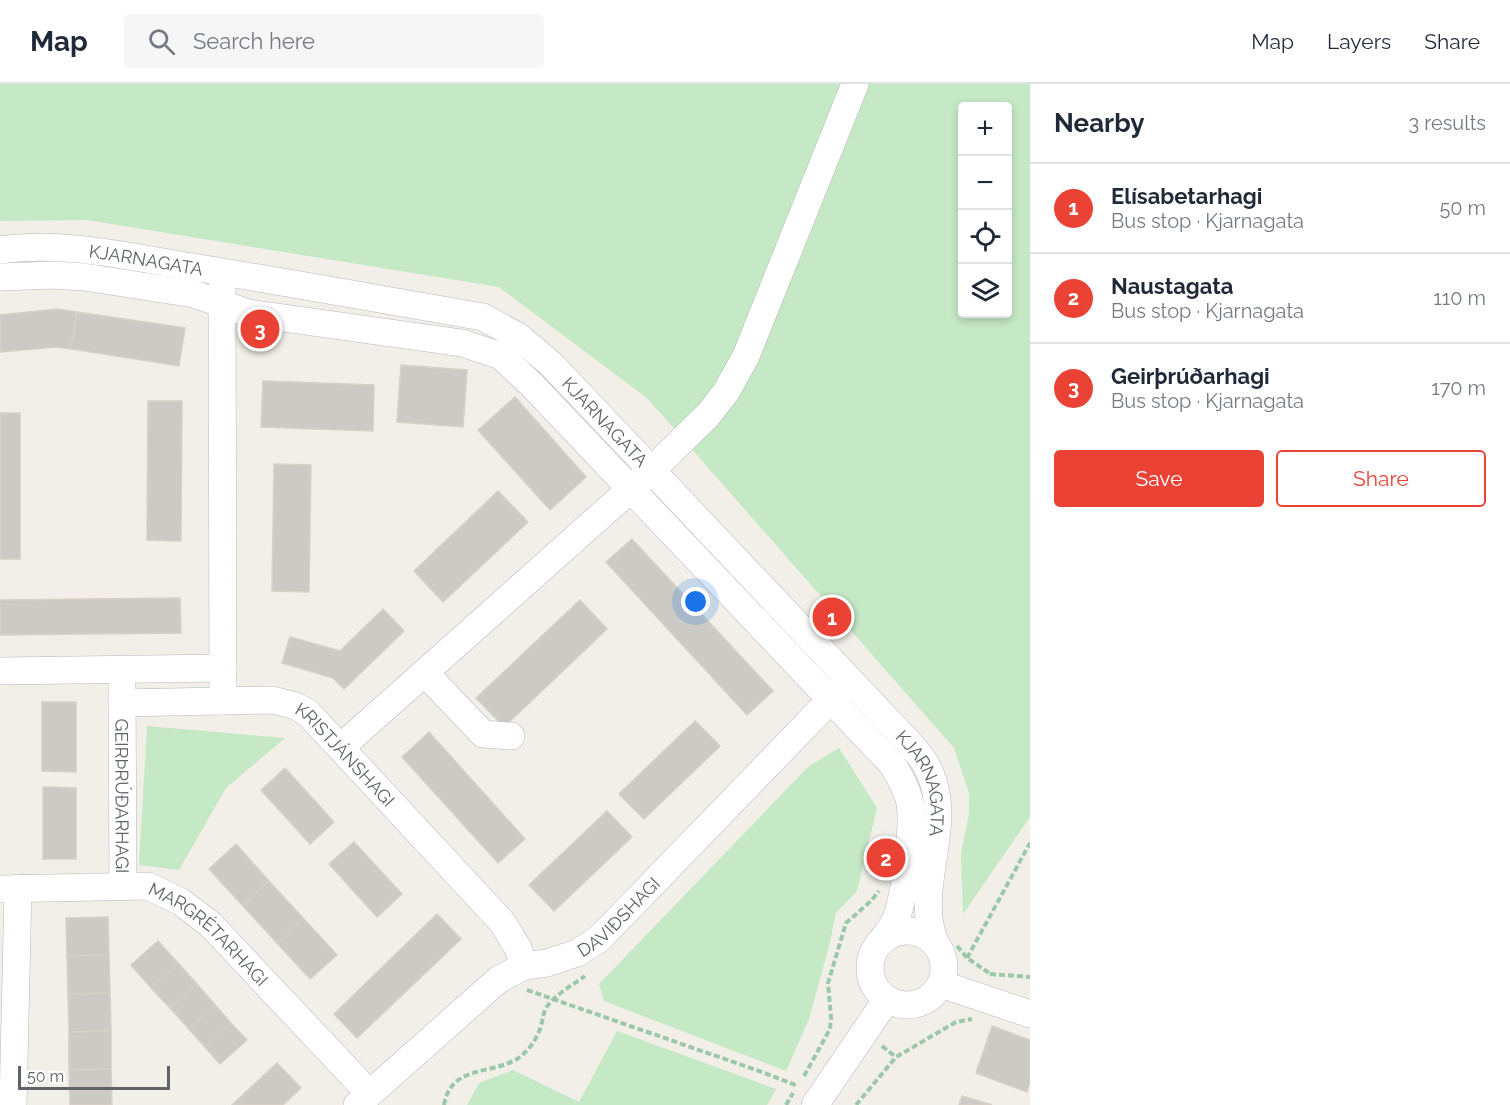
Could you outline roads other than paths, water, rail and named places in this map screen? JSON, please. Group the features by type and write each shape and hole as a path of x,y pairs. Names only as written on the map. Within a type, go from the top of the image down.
{"street":[{"path":"341,747 632,489 708,415 726,392 746,356 855,84"},
{"name":"KJARNAGATA","path":"0,250 50,248 88,250 222,272 483,317 519,337 552,365 912,746 931,774 937,804 929,922 944,940"},
{"path":"222,272 223,701"},
{"name":"KJARNAGATA","path":"0,277 42,275 84,277 194,294 248,313 462,343 501,356 632,489 893,765 905,786 910,804 909,850 900,905 893,924 882,940"},
{"path":"0,671 223,668"},
{"path":"122,670 122,703"},
{"path":"425,673 483,734 511,736"},
{"name":"DAVIÐSHAGI","path":"363,1099 498,980 524,966 562,959 589,947 599,939 849,680"},
{"name":"KRISTJÁNSHAGI","path":"122,703 273,700 296,706 308,713 502,922 518,948 524,966"},
{"name":"GEIRÞRÚÐARHAGI","path":"122,703 123,887"},
{"name":"MARGRÉTARHAGI","path":"9,889 148,886 181,902 210,924 363,1099"},
{"path":"9,889 9,1102"},
{"path":"904,930 915,931 944,940 942,952 945,974 935,994 915,1005 904,1005 887,999 875,987 870,975 872,956 882,940 892,933 904,930"},
{"path":"941,984 986,986 1030,1014"},
{"path":"806,1096 887,999"}],"place":[{"name":"Geirþrúðarhagi","path":"260,329"},
{"name":"Elísabetarhagi","path":"832,617"},
{"name":"Naustagata","path":"886,858"}]}
